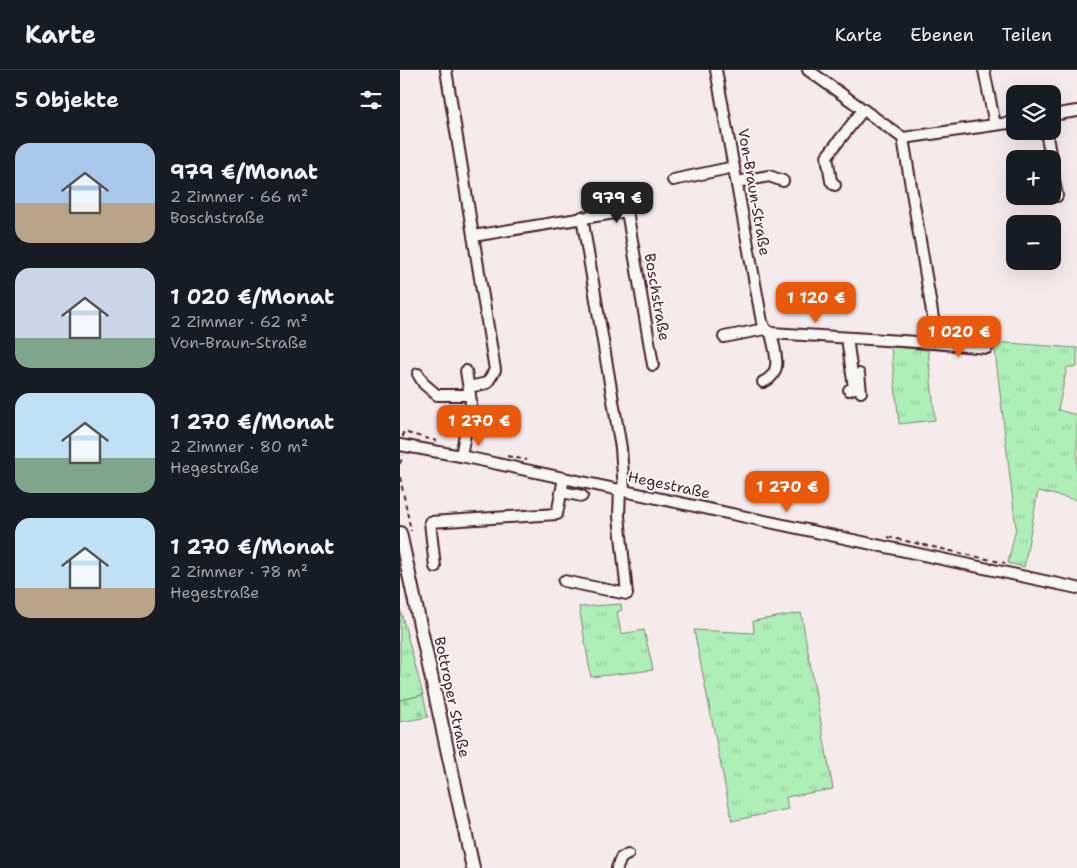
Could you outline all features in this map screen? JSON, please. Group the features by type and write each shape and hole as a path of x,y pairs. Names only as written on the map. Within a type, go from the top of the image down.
{"main road":[{"name":"Bottroper Straße","path":"400,533 473,868"}],"street":[{"path":"418,374 424,384 437,396 469,391 487,383 495,370 446,70"},
{"name":"Von-Braun-Straße","path":"716,70 768,331 776,358 776,374 763,382"},
{"path":"808,70 902,138 1006,123"},
{"path":"984,70 995,125"},
{"path":"835,185 831,181 828,156 862,110"},
{"path":"1061,114 1077,111"},
{"path":"902,138 935,330 934,343"},
{"path":"673,180 734,167"},
{"path":"737,182 769,176 783,182"},
{"name":"Boschstraße","path":"473,236 627,211 654,365"},
{"path":"564,581 627,594 619,516 622,490 621,448 582,217"},
{"path":"724,337 768,331 988,348"},
{"path":"849,390 854,388 851,338"},
{"path":"851,338 861,392"},
{"path":"461,456 471,402 466,372"},
{"name":"Hegestraße","path":"400,445 622,490 1077,588"},
{"path":"435,567 430,522 557,514 564,478"},
{"path":"562,492 582,496"},
{"path":"617,868 621,858 628,854"}],"green space":[{"path":"994,342 1077,348 1077,367 1067,367 1058,410 1077,415 1077,500 1038,491 1024,567 1008,563 1016,528"},
{"path":"891,347 928,350 935,420 899,424"},
{"path":"621,604 622,610 617,612 621,634 644,630 653,670 591,677 579,607"},
{"path":"400,608 423,695 400,700"},
{"path":"801,613 833,789 786,797 788,809 732,821 694,630 754,633 753,621"},
{"path":"423,695 428,717 400,722 400,700"}]}
